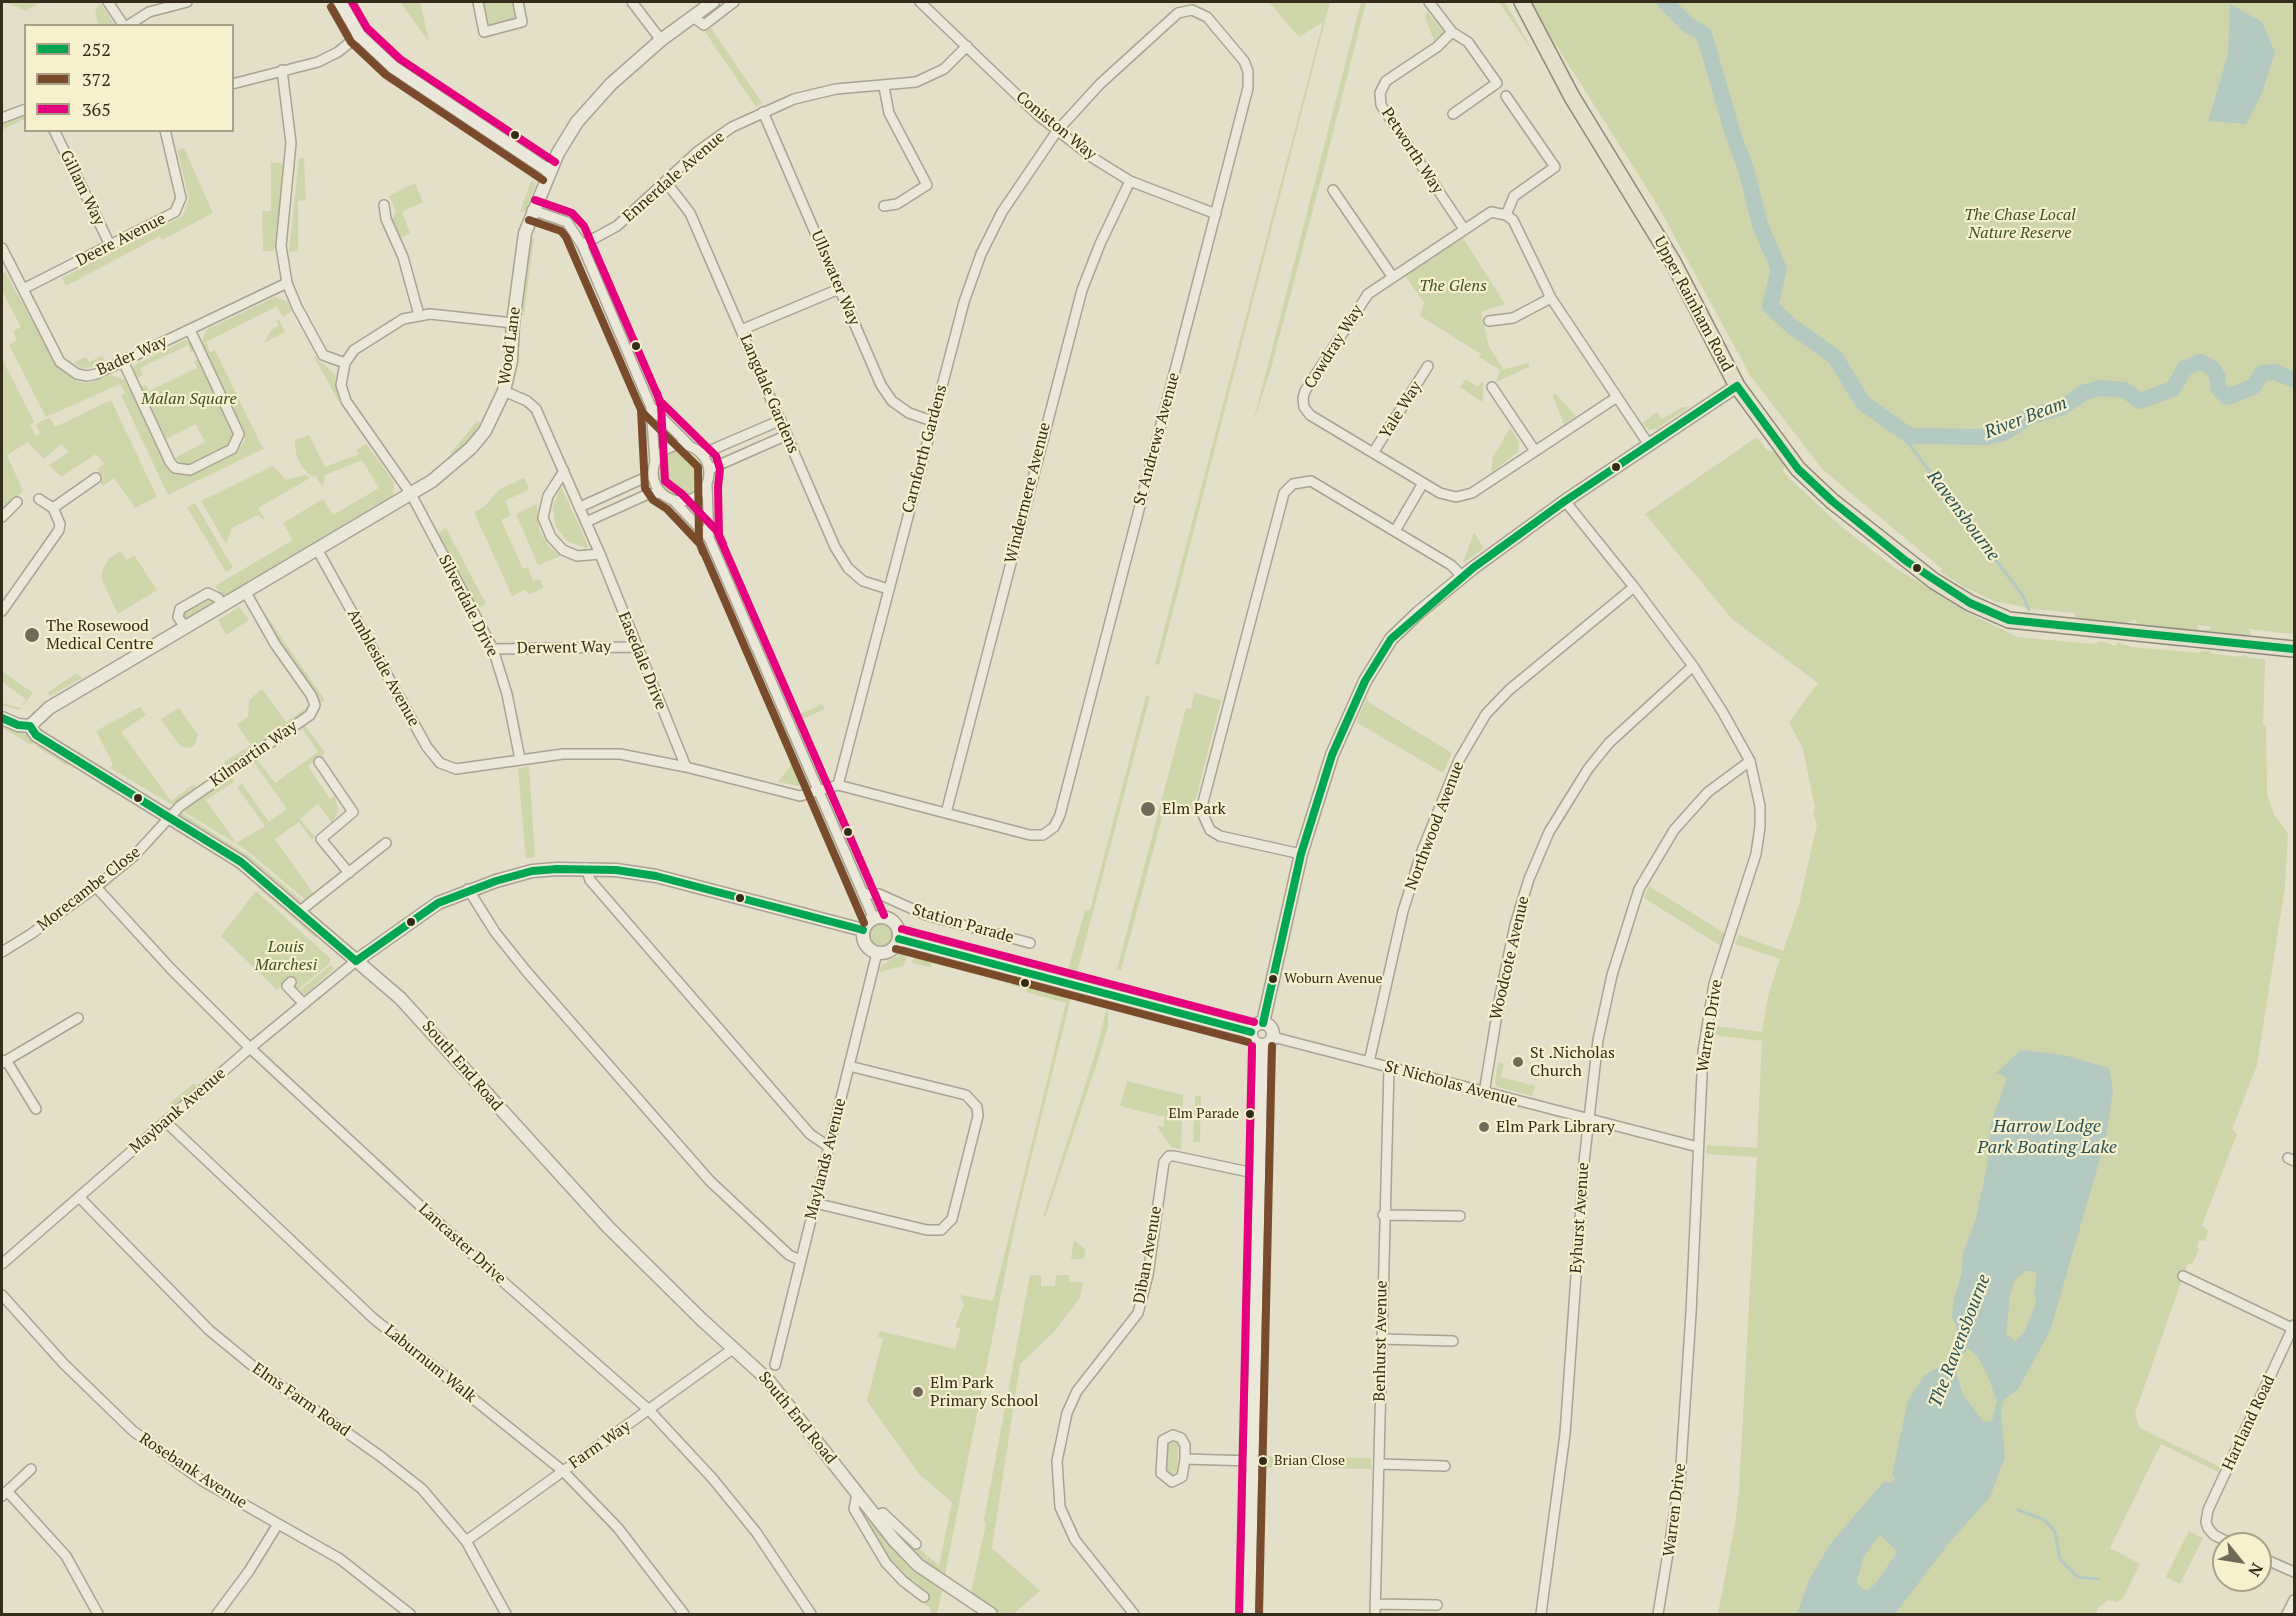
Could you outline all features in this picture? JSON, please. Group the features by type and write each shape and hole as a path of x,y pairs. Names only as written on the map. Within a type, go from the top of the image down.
{"main road":[{"name":"Upper Rainham Road","path":"1522,2 1572,97 1673,262 1737,386 1806,476 1899,556 1970,603 2009,620 2295,649"}],"street":[{"path":"108,2 124,24"},
{"path":"129,24 149,12 187,2"},
{"path":"340,2 359,35 393,67 549,171"},
{"path":"478,2 484,32 522,22 518,2"},
{"path":"632,2 661,40"},
{"name":"Wood Lane","path":"30,726 49,708 432,481 471,448 485,431 504,391 511,361 513,323 523,243 532,210 549,171 577,122 611,84 661,40 713,2"},
{"path":"693,17 704,25 734,2"},
{"name":"Coniston Way","path":"920,2 1057,131 1130,181 1216,214"},
{"path":"1430,2 1452,32 1468,42 1497,83 1454,114"},
{"name":"St Andrews Avenue","path":"838,785 1030,835 1043,835 1054,827 1057,821 1216,214 1248,88 1248,71 1244,61 1207,17 1192,10 1178,12 1100,84 1057,131"},
{"name":"Petworth Way","path":"1452,32 1437,47 1386,81 1380,93 1381,105 1464,229"},
{"path":"234,83 318,62 338,52 359,35"},
{"name":"Ennerdale Avenue","path":"582,245 617,226 697,152 732,127 794,99 836,89 884,87 916,82 944,69 967,46"},
{"path":"282,70 291,143 281,246 287,283 323,356 345,363"},
{"path":"884,87 889,113 927,185 897,204 884,206"},
{"path":"1506,96 1554,167 1514,196 1506,215 1520,232 1551,297 1648,445"},
{"path":"2,118 24,110"},
{"name":"Ullswater Way","path":"763,112 839,289 887,393 909,413 932,421"},
{"name":"Carnforth Gardens","path":"838,785 964,302 981,254 1012,194 1057,131"},
{"name":"Gillam Way","path":"55,132 110,245"},
{"name":"Deere Avenue","path":"23,289 175,212 180,205 165,132"},
{"name":"Windermere Avenue","path":"946,813 1082,290 1100,244 1130,181"},
{"name":"Langdale Gardens","path":"666,182 690,213 835,547 848,568 863,581 888,590"},
{"path":"1333,190 1392,276"},
{"path":"384,205 386,219 404,257 419,315"},
{"path":"532,210 567,222 582,245 651,407 655,463 653,474 660,493"},
{"name":"Cowdray Way","path":"1506,215 1491,212 1368,294 1303,398 1304,407 1310,415 1423,483 1445,495 1461,496 1617,397"},
{"name":"Bader Way","path":"2,248 60,362 68,369 87,376 287,283"},
{"path":"741,330 839,289"},
{"path":"1489,321 1514,318 1551,297"},
{"path":"411,494 346,401 341,385 345,363 354,350 402,319 419,315 513,323"},
{"path":"123,361 170,462 176,468 189,470 232,449 238,437 190,330"},
{"name":"Yale Way","path":"1373,453 1428,366"},
{"path":"1263,1023 1301,854 1332,755 1365,681 1391,639 1462,576 1565,501 1737,386"},
{"path":"1492,387 1535,451"},
{"name":"Easedale Drive","path":"504,391 527,400 536,409 600,554 686,767"},
{"path":"651,407 688,446 702,454 710,469 707,486 709,538"},
{"path":"702,454 781,420"},
{"path":"710,469 787,435"},
{"path":"655,463 668,448 688,446"},
{"path":"564,471 548,496 543,518 551,537 563,550 577,556 600,554"},
{"path":"580,507 653,474"},
{"path":"53,508 96,478"},
{"path":"1301,854 1221,836 1210,830 1201,810 1284,493 1293,484 1311,481 1451,565 1462,576"},
{"path":"1395,531 1423,483"},
{"path":"674,501 693,499 707,486"},
{"path":"586,522 646,495 660,493 674,501 709,538 874,919"},
{"name":"Silverdale Drive","path":"411,494 493,649 507,694 520,759"},
{"path":"2,611 59,530 60,524 53,508 39,499"},
{"name":"Warren Drive","path":"1565,501 1634,587 1693,666 1750,761 1760,806 1759,836 1751,873 1714,984 1703,1052 1680,1480 1658,1614"},
{"path":"2,517 17,502"},
{"name":"Ambleside Avenue","path":"317,549 427,747 440,764 456,769 563,754 620,754 686,767 800,796 818,792"},
{"name":"Northwood Avenue","path":"1369,1062 1403,911 1422,851 1459,760 1486,714 1509,690 1534,667 1634,587"},
{"name":"Kilmartin Way","path":"169,817 180,806 310,716 315,705 311,695 275,644 245,591"},
{"path":"185,627 178,617 180,609 208,593 218,598 223,605"},
{"name":"Derwent Way","path":"493,649 636,647"},
{"name":"Woodcote Avenue","path":"1484,1093 1500,996 1515,925 1529,879 1549,831 1588,769 1609,743 1693,666"},
{"name":"South End Road","path":"2,718 18,725 30,726 36,735 241,862 300,911 421,1019 517,1130 608,1227 768,1380 792,1408 873,1516 918,1565 991,1614"},
{"name":"Eyhurst Avenue","path":"1541,1614 1565,1434 1588,1120 1598,1040 1612,975 1638,889 1674,830 1708,792 1750,761"},
{"path":"319,762 353,812 321,839 349,873"},
{"path":"818,792 838,785"},
{"name":"Morecambe Close","path":"2,952 96,887 135,855 169,817"},
{"path":"300,911 386,843"},
{"path":"586,868 590,880 810,1134 829,1147"},
{"path":"356,961 438,903 468,889 532,871 586,868 656,876 863,930"},
{"name":"Lancaster Drive","path":"96,887 168,966 250,1048 483,1263 648,1410 713,1479 756,1532 811,1614"},
{"path":"468,889 495,932 527,972 710,1181 789,1255 800,1260"},
{"name":"Station Parade","path":"863,894 879,894 926,915 1030,943"},
{"path":"874,919 889,919 899,931 899,939 893,949 877,953 865,944 863,930 874,919"},
{"path":"899,939 1251,1032"},
{"name":"Maylands Avenue","path":"775,1365 877,953"},
{"name":"Maybank Avenue","path":"2,1264 250,1048 356,961"},
{"path":"291,982 287,986 304,1005"},
{"path":"36,1109 4,1062 78,1017"},
{"path":"1263,1023 1271,1028 1273,1037 1271,1042 1262,1046 1253,1041 1251,1032 1255,1025 1263,1023"},
{"name":"St Nicholas Avenue","path":"1273,1037 1698,1147"},
{"path":"1249,1614 1262,1046"},
{"path":"815,1203 927,1230 940,1230 952,1220 978,1116 976,1107 966,1095 849,1066"},
{"name":"Benhurst Avenue","path":"1375,1614 1383,1215 1389,1068"},
{"name":"Laburnum Walk","path":"166,1122 374,1319 563,1471 618,1528 684,1614"},
{"name":"Diban Avenue","path":"1134,1614 1075,1540 1060,1507 1058,1461 1067,1413 1077,1391 1138,1313 1148,1275 1164,1162 1169,1156 1174,1156 1258,1174"},
{"name":"Elms Farm Road","path":"79,1197 209,1330 254,1367 406,1476 441,1508 466,1541 506,1614"},
{"path":"1383,1215 1460,1216"},
{"path":"2183,1276 2294,1327"},
{"name":"Rosebank Avenue","path":"2,1295 64,1364 133,1431 192,1474 340,1559 410,1614"},
{"name":"Hartland Road","path":"2212,1532 2206,1522 2208,1510 2294,1327"},
{"path":"1381,1339 1453,1341"},
{"name":"Farm Way","path":"466,1541 734,1348"},
{"path":"1173,1435 1181,1438 1185,1445 1185,1459 1182,1477 1172,1482 1165,1479 1161,1473 1163,1440 1173,1435"},
{"path":"1185,1459 1252,1461"},
{"path":"1379,1464 1445,1466"},
{"path":"31,1469 4,1494 66,1556 98,1614"},
{"name":"South End Road","path":"857,1494 854,1509 886,1563 903,1581 924,1597"},
{"path":"873,1516 884,1513 916,1544"},
{"path":"217,1614 249,1571 278,1524"},
{"path":"2272,1562 2295,1572"},
{"path":"2287,1614 2295,1600"},
{"path":"1375,1604 1437,1605"}],"green space":[{"path":"6,2 40,2 26,11"},
{"path":"400,2 420,2 429,42"},
{"path":"480,2 515,2 516,15 511,21 491,25 486,23"},
{"path":"1269,2 1330,2 1159,665 1155,664 1323,22 1299,37"},
{"path":"1361,2 1366,2 1324,168 1270,372 1253,423"},
{"path":"1499,2 1505,2 1535,55"},
{"name":"The Chase Local Nature Reserve","path":"1529,2 2294,2 2294,634 2247,629 2251,632 2249,637 2202,634 2203,630 2211,629 2210,626 2197,625 2200,635 2173,632 2167,628 2161,630 2140,628 2135,619 2125,624 2091,622 2075,618 2075,613 2033,609 1994,601 1964,587 1941,572 1941,568 1823,470 1750,375 1657,204"},
{"path":"101,4 114,24 98,24 95,10"},
{"path":"1427,12 1444,32 1435,43 1425,17"},
{"path":"711,28 762,103 756,107 705,32"},
{"path":"24,113 24,119 2,130 2,122"},
{"path":"184,148 213,213 162,240 160,236 66,286 62,278 183,216 189,198 177,150"},
{"path":"299,158 304,158 306,200 298,201 298,251 289,252"},
{"path":"271,162 285,164 274,251 263,251 262,211 271,211"},
{"path":"531,181 536,183 525,212 520,212"},
{"path":"415,183 423,202 402,212 410,233 400,238 392,219 396,211 389,196"},
{"path":"546,219 568,231 582,261 565,234 555,227 545,226"},
{"path":"530,238 534,238 524,315 518,315"},
{"name":"The Glens","path":"1463,238 1505,304 1481,312 1489,347 1503,368 1501,370 1529,363 1529,367 1496,382 1500,370 1479,357 1481,354 1420,316 1424,303 1405,276"},
{"path":"5,272 54,360 78,382 89,383 111,375 125,380 167,466 180,475 188,476 236,453 245,440 244,431 202,342 206,330 275,297 287,301 292,311 283,317 277,306 206,342 210,352 215,350 262,447 265,448 168,495 121,395 125,393 120,384 46,417 9,345 17,340 13,331 21,327 2,291 2,274"},
{"path":"279,319 285,332 264,343 272,329 279,326 276,320"},
{"path":"187,339 195,350 191,352 188,345 140,368 143,375 137,378 133,368 135,365"},
{"path":"313,355 335,374 339,402"},
{"path":"102,356 105,361 94,367 82,368 73,363 86,357 89,362"},
{"path":"2,359 34,422 30,425 36,436 40,434 36,424 46,419 50,418 55,427 111,400 157,497 135,508 114,478 103,486 100,481 104,478 97,469 104,464 96,454 61,477 49,465 69,452 61,444 44,459 28,442 7,455 23,491 2,511"},
{"name":"Malan Square","path":"199,359 235,433 227,448 194,463 184,465 175,458 205,442 196,424 166,439 141,387 146,385 149,391 197,368 194,361"},
{"path":"1466,379 1478,387 1482,381 1484,384 1482,402 1460,387"},
{"path":"1555,393 1576,416 1564,424 1553,396"},
{"path":"1683,407 1689,407 1658,428 1649,430 1642,423 1657,412 1662,419"},
{"path":"655,418 674,440 663,443 657,449"},
{"path":"477,421 481,423 471,438 453,457 450,454"},
{"path":"1510,428 1519,442 1518,452 1491,473 1493,457"},
{"path":"309,435 325,467 359,454 356,450 366,444 394,482 393,495 222,597 215,586 293,540 283,523 323,499 333,515 379,488 362,460 325,475 323,488 315,475 312,477 302,467 296,455 295,440"},
{"path":"1757,437 1768,451 1774,452 1785,461 1783,471 1789,478 1843,528 1894,567 1970,614 2018,637 2093,644 2101,641 2116,646 2117,642 2132,647 2200,653 2209,651 2213,654 2242,657 2243,654 2250,658 2265,659 2263,725 2266,726 2267,795 2274,814 2288,834 2285,887 2257,1065 2232,1129 2237,1134 2202,1225 2208,1231 2205,1241 2199,1240 2197,1248 2199,1250 2192,1264 2188,1263 2135,1413 2140,1428 2220,1467 2218,1472 2161,1444 2110,1548 2140,1564 2123,1598 2117,1602 2108,1600 2098,1608 2096,1614 1718,1614 1739,1490 1757,1157 1706,1154 1707,1145 1757,1148 1762,1041 1713,1035 1714,1026 1762,1032 1768,996 1780,959 1735,944 1739,935 1783,951 1799,905 1817,824 1813,813 1815,808 1803,749 1789,722 1818,683 1732,619 1645,514"},
{"path":"680,451 689,452 696,457 701,464 701,482 696,489 689,494 680,495 671,494 664,489 659,482 658,473 659,464 664,457 671,452"},
{"path":"273,466 286,480 306,475 310,478 258,508 266,521 258,515 232,528 226,544 201,501"},
{"path":"524,478 529,489 505,501 511,515 501,520 523,569 528,567 533,581 540,579 543,588 530,594 524,590 512,596 474,512 484,507 500,489"},
{"path":"561,487 588,545 587,548 567,541 555,525 553,505"},
{"path":"703,498 703,527 686,506"},
{"path":"195,503 233,568 226,572 187,507"},
{"path":"537,504 539,530 549,547 561,556 538,565 516,514"},
{"path":"679,511 699,533 694,537 674,516"},
{"path":"446,528 486,604 478,608 438,533"},
{"path":"1474,533 1484,548 1463,563"},
{"path":"121,551 127,560 134,555 157,590 118,614 102,580 102,571 109,558"},
{"path":"211,598 213,603 185,619 182,614"},
{"path":"256,601 325,700 318,705 317,695 252,603"},
{"path":"239,607 249,620 226,635 218,620"},
{"path":"2,671 33,693 22,707 26,699 2,682"},
{"path":"77,673 82,678 50,696 47,693"},
{"path":"262,689 286,722 308,707 310,711 228,768 224,762 251,745 237,724 248,717 249,700"},
{"path":"1194,693 1221,700 1193,810 1166,803 1121,970 1117,969 1186,708 1191,709"},
{"path":"1146,696 1150,696 1076,976 1048,968 1050,965 1068,970 1085,910 1090,910"},
{"path":"1367,697 1368,702 1452,753 1443,773 1356,722"},
{"path":"2,703 21,708 19,710 2,705"},
{"path":"822,704 825,709 798,721 796,716"},
{"path":"776,706 792,745 789,746 773,707"},
{"path":"140,707 146,715 121,732 171,801 194,784 198,790 176,807 110,768 113,764 96,731"},
{"path":"179,708 198,735 195,744 190,748 180,746 161,719"},
{"path":"2,724 27,734 34,741 32,745 2,728"},
{"path":"304,724 325,753 308,766 330,799 335,796 338,811 332,823 318,804 300,819 315,837 312,840 299,822 275,839 315,896 306,900 245,849 181,810 230,775 234,782 206,800 236,843 265,826 237,787 242,784 269,822 287,809 252,760 256,758 275,783 318,752 301,727"},
{"path":"39,743 69,763 67,766 36,746"},
{"path":"793,762 802,782 800,786 778,782"},
{"path":"529,766 535,857 526,858 518,769"},
{"path":"180,812 252,858 302,901 295,900 232,850 179,817"},
{"path":"261,885 319,935 316,938 258,888"},
{"path":"1649,886 1726,934 1721,946 1644,898"},
{"name":"Louis Marchesi","path":"256,891 331,959 329,964 291,995 281,986 277,990 221,936"},
{"path":"880,923 888,927 892,935 888,943 880,947 872,943 868,935 872,927"},
{"path":"933,936 982,948 981,951 932,939"},
{"path":"987,949 1045,964 1044,967 986,953"},
{"path":"904,952 909,952 903,966 879,972 882,965"},
{"path":"915,955 1009,979 1008,983 932,963 930,967 912,963"},
{"path":"331,965 334,968 305,995 300,990"},
{"name":"Elm Park Primary School","path":"1012,982 1071,997 1016,1220 945,1574 924,1561 881,1515 939,1566 952,1502 920,1475 867,1401 883,1338 878,1337 880,1331 955,1349 961,1328 955,1327 964,1305 960,1295 993,1301 1066,1003 1026,992 1026,989 1011,985"},
{"path":"1108,1004 1108,1026 1100,1054 1046,1215 1043,1217 1096,1051"},
{"path":"1498,1062 1504,1064 1501,1077 1535,1086 1532,1096 1497,1087 1495,1082"},
{"path":"1127,1081 1183,1095 1181,1149 1171,1147 1157,1126 1163,1127 1165,1117 1120,1106"},
{"path":"194,1083 198,1088 174,1109 169,1104"},
{"path":"1195,1096 1201,1096 1200,1142 1193,1142"},
{"path":"1074,1240 1086,1250 1084,1259 1071,1259"},
{"path":"1030,1275 1041,1275 1041,1286 1055,1286 1056,1275 1069,1275 1069,1282 1083,1282 1080,1298 1054,1332 1020,1364 992,1548 1040,1591 1013,1614 1002,1614 971,1592 986,1524 984,1520"},
{"path":"1175,1441 1178,1445 1177,1471 1172,1475 1166,1471 1167,1445"},
{"path":"1263,1456 1371,1458 1371,1469 1262,1467"},
{"path":"869,1518 904,1561 942,1591 937,1614 930,1614 931,1609 924,1603 929,1593 913,1580 909,1581 887,1559 866,1521"},
{"path":"2189,1531 2203,1538 2180,1584 2166,1577"}],"water":[{"path":"2230,4 2262,22 2275,52 2262,93 2246,124 2208,121 2228,54"},
{"name":"Harrow Lodge Park Boating Lake","path":"2021,1050 2064,1055 2109,1068 2113,1089 2106,1138 2050,1331 2018,1389 2004,1400 2001,1411 2005,1457 1990,1497 1949,1543 1895,1614 1797,1614 1809,1580 1831,1543 1879,1487 1885,1481 1891,1483 1895,1478 1892,1475 1908,1400 1924,1376 1946,1362 1955,1345 1957,1328 1952,1318 1954,1299 1962,1272 1963,1252 1975,1222 1987,1167 1990,1126 2007,1078 1996,1073","holes":["2026,1271 2037,1274 2034,1292 2036,1303 2024,1333 2015,1341 2006,1334 2010,1296 2015,1279","1968,1348 1978,1357 1997,1401 1992,1421 1984,1422 1963,1395 1954,1365","1880,1535 1896,1550 1876,1583 1868,1590 1862,1589 1857,1581 1863,1558"]}],"waterway":[{"name":"River Beam","path":"1665,2 1688,25 1704,34 1733,134 1746,169 1760,225 1779,269 1770,306 1790,325 1835,357 1863,403 1910,436 1987,437 2004,433 2028,417 2063,407 2085,392 2101,388 2125,390 2140,401 2173,389 2185,368 2201,362 2212,368 2218,377 2218,388 2227,397 2253,387 2262,373 2275,372 2294,380"},
{"name":"Ravensbourne","path":"1894,424 2023,596 2029,610"},
{"path":"2018,1510 2045,1520 2055,1532 2060,1559 2078,1577 2098,1579"}],"transit line":[{"name":"365","path":"352,2 367,28 400,59 555,162"},
{"name":"372","path":"331,7 351,42 386,75 543,180"},
{"name":"365","path":"535,200 572,213 584,226 660,401 716,456 720,469 719,536 884,915"},
{"name":"372","path":"529,220 561,231 566,237 642,412 698,467 699,541 864,923"},
{"name":"252","path":"1737,386 1798,469 1832,501 1906,561 1970,603 2009,620 2294,649"},
{"name":"252","path":"1263,1023 1301,854 1332,755 1365,681 1391,639 1473,568 1565,501 1737,386"},
{"name":"365","path":"657,393 661,406 665,481 682,494 717,531 723,544"},
{"name":"372","path":"637,401 641,409 645,488 653,500 667,509 700,544 703,552"},
{"name":"252","path":"2,718 18,725 30,726 36,735 241,862 356,961"},
{"name":"252","path":"356,961 438,903 496,881 532,871 557,869 616,870 656,876 863,930"},
{"name":"365","path":"902,929 1254,1022"},
{"name":"252","path":"899,939 1251,1032"},
{"name":"372","path":"896,949 1248,1042"},
{"name":"365","path":"1239,1614 1252,1046"},
{"name":"372","path":"1259,1614 1272,1046"}],"place":[{"name":"The Rosewood Medical Centre","path":"32,635"},
{"name":"Elm Park","path":"1148,809"},
{"name":"Woburn Avenue","path":"1273,979"},
{"name":"St .Nicholas Church","path":"1518,1062"},
{"name":"Elm Parade","path":"1250,1114"},
{"name":"Elm Park Library","path":"1484,1127"},
{"name":"Elm Park Primary School","path":"918,1392"},
{"name":"Brian Close","path":"1263,1461"}],"water label":[{"name":"The Ravensbourne","path":"1960,1341"}]}
